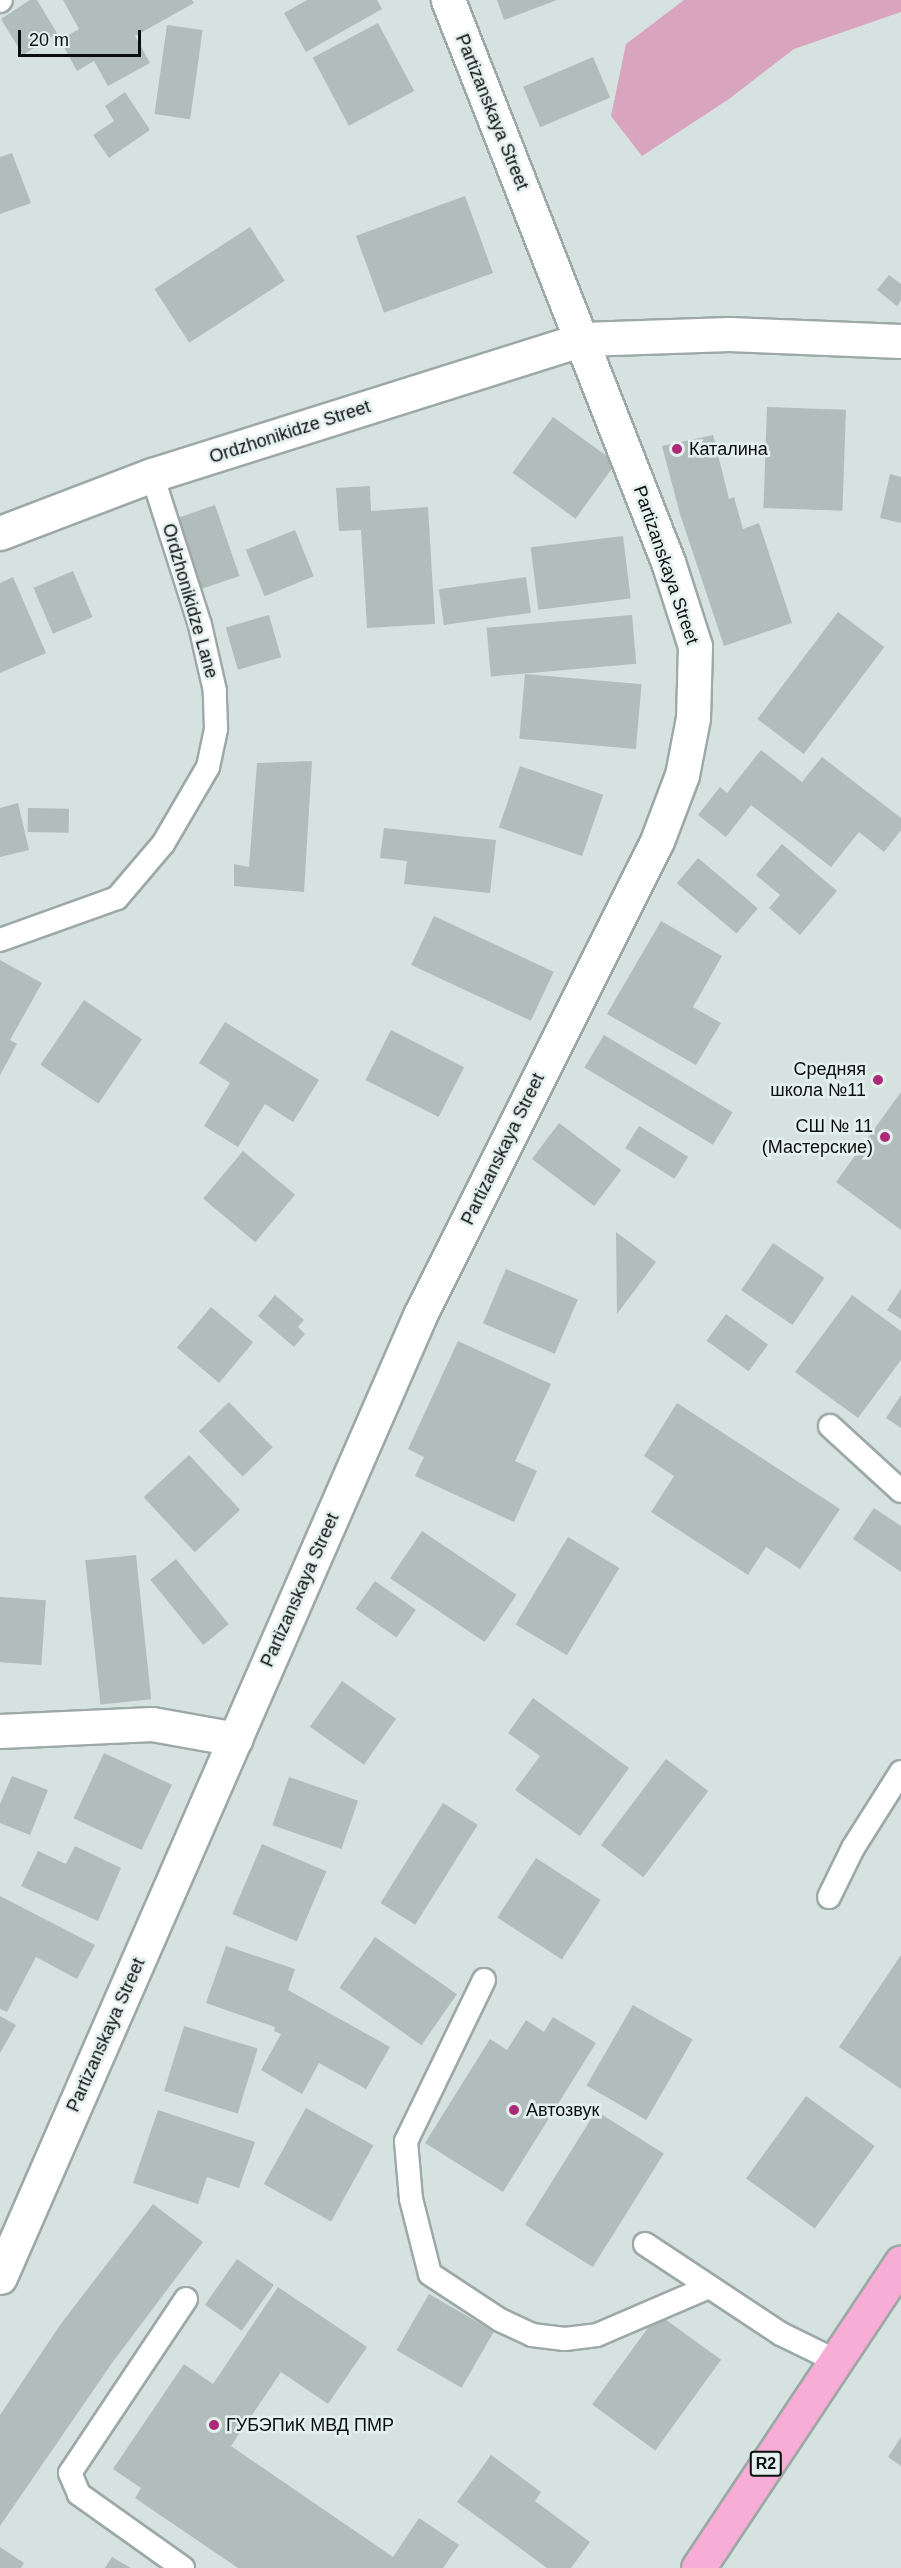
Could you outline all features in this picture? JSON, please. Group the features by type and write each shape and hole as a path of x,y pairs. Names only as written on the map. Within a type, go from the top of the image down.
{"main road":[{"name":"R2","path":"698,2568 901,2262"}],"street":[{"name":"Partizanskaya Street","path":"0,2277 420,1315 657,841 682,775 693,718 695,646 668,562 583,339 448,0"},
{"name":"Ordzhonikidze Street","path":"0,532 152,475 583,339 729,334 901,341"},
{"path":"0,1731 152,1724 236,1739"}],"lane":[{"name":"Ordzhonikidze Lane","path":"0,940 117,898 163,844 208,767 216,728 215,691 200,625 152,475"},
{"path":"830,1426 901,1491"},
{"path":"829,1897 853,1848 901,1772"},
{"path":"484,1980 405,2141 411,2199 430,2274 500,2320 532,2336 565,2339 597,2335 709,2287"},
{"path":"645,2244 781,2334 834,2360"},
{"path":"183,2568 79,2494 70,2473 186,2299"}],"shaded area":[{"path":"684,0 901,0 901,12 794,49 729,99 642,156 611,116 626,44"}],"building":[{"path":"30,0 37,0 57,33 23,55 1,19"},
{"path":"63,0 192,0 194,3 135,36 150,63 108,86 94,61 77,71 60,40 79,29"},
{"path":"307,0 377,0 382,9 306,52 284,13"},
{"path":"497,0 557,0 504,20"},
{"path":"378,23 414,91 349,126 313,58"},
{"path":"167,25 203,30 190,119 154,114"},
{"path":"593,57 610,98 540,127 523,87"},
{"path":"125,92 150,130 109,158 93,135 114,121 105,106"},
{"path":"12,153 31,203 0,214 0,157"},
{"path":"465,196 493,273 384,313 356,236"},
{"path":"250,227 285,281 189,343 154,289"},
{"path":"889,275 901,284 901,300 897,306 877,290"},
{"path":"767,407 846,410 842,511 763,508"},
{"path":"553,417 616,463 576,519 512,473"},
{"path":"713,435 729,499 734,497 743,529 759,523 792,623 724,646 680,514 662,446"},
{"path":"890,474 901,477 901,523 880,518"},
{"path":"370,486 371,511 428,507 435,624 367,628 361,530 339,531 336,488"},
{"path":"215,505 239,576 200,590 175,519"},
{"path":"295,530 314,576 265,596 246,550"},
{"path":"623,536 631,599 538,610 531,547"},
{"path":"73,571 93,617 53,634 33,588"},
{"path":"13,577 46,653 0,673 0,583"},
{"path":"526,577 531,613 444,625 439,589"},
{"path":"838,612 884,647 804,754 757,719"},
{"path":"269,615 281,657 238,670 226,627"},
{"path":"632,615 636,664 491,677 487,628"},
{"path":"525,674 642,684 636,749 519,739"},
{"path":"761,750 802,782 822,757 901,818 901,830 884,852 859,832 831,867 751,805 726,837 698,815 720,787 727,793"},
{"path":"312,761 304,892 234,886 234,864 249,867 257,763"},
{"path":"520,766 603,795 582,856 499,827"},
{"path":"18,803 29,850 0,857 0,808"},
{"path":"28,808 69,809 69,833 28,832"},
{"path":"384,828 496,840 490,893 404,884 407,861 380,858"},
{"path":"782,844 837,891 800,935 769,908 780,895 756,875"},
{"path":"698,858 758,908 737,933 677,883"},
{"path":"434,916 554,972 531,1021 411,965"},
{"path":"661,921 722,956 693,1007 721,1023 696,1065 607,1014"},
{"path":"0,960 42,983 10,1040 17,1044 0,1075"},
{"path":"84,1000 142,1039 98,1104 40,1065"},
{"path":"225,1022 319,1080 293,1122 265,1104 238,1147 204,1126 230,1083 199,1063"},
{"path":"391,1030 464,1067 439,1117 366,1080"},
{"path":"604,1035 733,1112 713,1145 584,1068"},
{"name":"СШ № 11 (Мастерские)","path":"901,1092 901,1230 836,1182"},
{"path":"559,1123 621,1170 594,1206 532,1159"},
{"path":"639,1126 688,1157 674,1179 625,1148"},
{"path":"243,1151 295,1195 255,1242 203,1198"},
{"path":"616,1232 656,1262 617,1314"},
{"path":"773,1243 824,1278 793,1325 741,1290"},
{"path":"506,1269 578,1299 555,1354 483,1323"},
{"path":"901,1289 901,1319 887,1310"},
{"path":"275,1295 304,1320 298,1327 305,1334 294,1347 258,1316"},
{"path":"852,1295 901,1331 901,1360 858,1418 795,1372"},
{"path":"211,1307 253,1342 219,1383 177,1348"},
{"path":"726,1314 768,1345 749,1371 707,1341"},
{"path":"458,1341 551,1384 515,1461 537,1471 514,1522 415,1476 424,1457 408,1449"},
{"path":"901,1395 901,1428 886,1418"},
{"path":"229,1402 273,1447 243,1476 199,1431"},
{"path":"677,1403 840,1509 800,1569 766,1547 748,1575 651,1512 674,1476 644,1456"},
{"path":"189,1455 240,1510 195,1552 144,1497"},
{"path":"874,1508 901,1526 901,1572 853,1539"},
{"path":"422,1531 517,1595 485,1642 390,1578"},
{"path":"568,1537 619,1568 567,1655 515,1624"},
{"path":"136,1555 151,1699 100,1705 85,1560"},
{"path":"176,1559 229,1624 203,1645 150,1580"},
{"path":"375,1581 416,1610 396,1638 355,1609"},
{"path":"0,1597 46,1600 41,1665 0,1662"},
{"path":"342,1681 396,1719 364,1765 310,1727"},
{"path":"533,1698 629,1768 580,1836 515,1790 540,1756 508,1733"},
{"path":"104,1753 172,1785 142,1850 74,1818"},
{"path":"666,1759 708,1791 643,1877 601,1845"},
{"path":"12,1776 48,1790 30,1835 0,1823 0,1804"},
{"path":"289,1777 358,1801 341,1849 272,1825"},
{"path":"443,1803 478,1825 415,1925 380,1903"},
{"path":"262,1844 326,1871 297,1941 232,1914"},
{"path":"75,1846 121,1868 98,1921 21,1886 38,1851 66,1864"},
{"path":"536,1858 601,1900 562,1959 497,1918"},
{"path":"0,1896 95,1945 77,1979 36,1957 7,2012 0,2009"},
{"path":"375,1937 457,1994 421,2045 339,1988"},
{"path":"226,1946 295,1969 288,1990 390,2047 366,2089 319,2063 302,2094 261,2070 281,2034 274,2031 275,2027 206,2003"},
{"path":"901,1955 901,2089 839,2047"},
{"path":"633,2005 693,2039 646,2120 587,2086"},
{"path":"0,2016 16,2025 0,2053"},
{"path":"553,2017 596,2043 503,2192 425,2143 490,2039 507,2050 526,2020 544,2032"},
{"path":"184,2026 258,2049 238,2114 164,2091"},
{"path":"806,2096 875,2146 815,2228 746,2179"},
{"path":"306,2108 373,2145 331,2221 264,2184"},
{"path":"158,2110 255,2142 239,2188 207,2177 198,2204 133,2183"},
{"path":"596,2111 664,2153 593,2267 525,2225"},
{"path":"153,2204 203,2242 112,2363 0,2526 0,2415 60,2325"},
{"path":"237,2259 274,2285 242,2331 205,2305"},
{"name":"ГУБЭПиК МВД ПМР","path":"278,2287 367,2347 328,2404 281,2372 231,2446 393,2557 419,2518 459,2545 443,2568 238,2568 135,2498 141,2488 113,2469 184,2364 213,2384"},
{"path":"429,2294 494,2332 461,2388 396,2350"},
{"path":"658,2314 721,2360 655,2450 592,2405"},
{"path":"901,2437 901,2466 888,2457"},
{"path":"491,2455 541,2492 535,2501 590,2542 571,2568 547,2568 457,2502"},
{"path":"0,2547 24,2563 21,2568 0,2568"},
{"path":"112,2557 131,2568 105,2568"}],"place":[{"name":"Каталина","path":"677,449"},
{"name":"Средняя школа №11","path":"878,1080"},
{"name":"СШ № 11 (Мастерские)","path":"885,1137"},
{"name":"Автозвук","path":"514,2110"},
{"name":"ГУБЭПиК МВД ПМР","path":"214,2425"}]}
